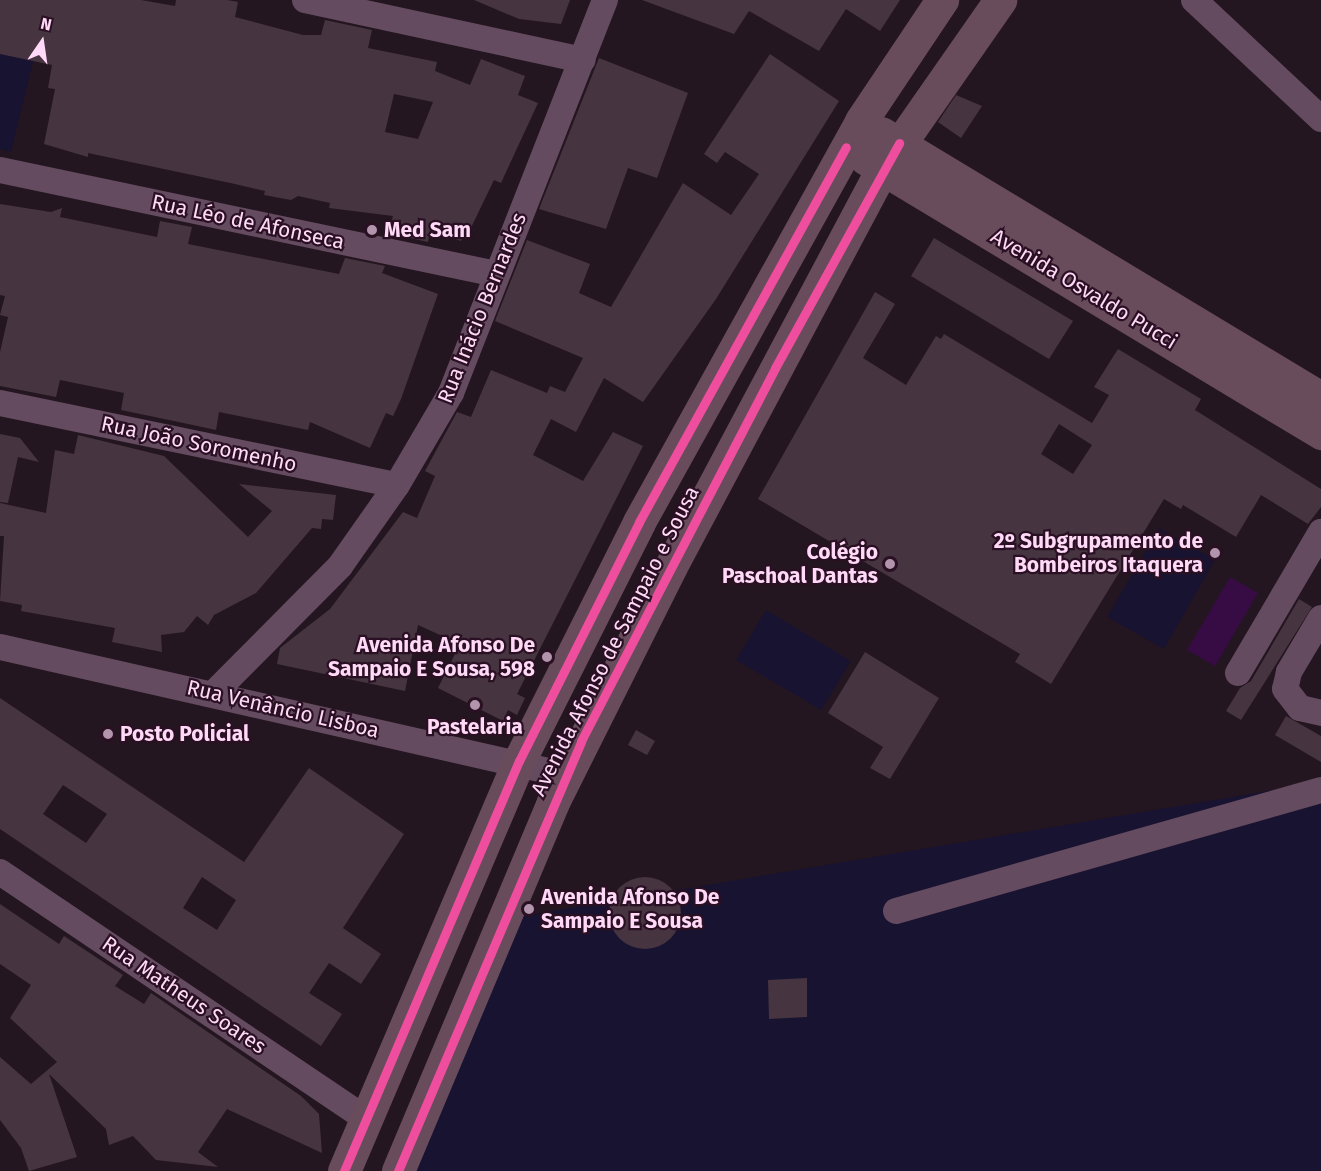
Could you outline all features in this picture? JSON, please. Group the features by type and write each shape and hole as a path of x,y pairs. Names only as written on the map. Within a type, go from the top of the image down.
{"main road":[{"name":"Avenida Afonso de Sampaio e Sousa","path":"344,1171 368,1120 519,761 639,522 853,134 942,0"},
{"name":"Avenida Afonso de Sampaio e Sousa","path":"398,1171 566,775 670,568 891,156 1000,0"},
{"name":"Avenida Osvaldo Pucci","path":"853,134 1321,398"},
{"name":"Avenida Osvaldo Pucci","path":"891,156 1321,432"}],"street":[{"path":"305,0 583,60"},
{"name":"Rua Inácio Bernardes","path":"214,693 340,566 398,485 451,393 605,0"},
{"path":"1194,0 1321,119"},
{"name":"Rua Léo de Afonseca","path":"0,170 496,274"},
{"name":"Rua João Soromenho","path":"0,403 398,485"},
{"path":"1238,673 1321,532"},
{"path":"1321,618 1289,672 1285,689 1300,708 1321,713"},
{"name":"Rua Venâncio Lisboa","path":"0,647 519,761 566,775"},
{"path":"897,911 1321,790"},
{"name":"Rua Matheus Soares","path":"0,872 368,1120"}],"shaded area":[{"path":"0,0 48,0 11,152 0,149"},
{"path":"1159,528 1215,560 1164,649 1107,617"},
{"path":"1230,577 1258,593 1215,666 1187,650"},
{"path":"766,610 851,661 821,710 736,660"},
{"path":"1321,782 1321,1171 414,1171 511,918"}],"building":[{"path":"0,0 141,0 175,6 176,0 227,0 238,2 235,17 303,35 321,35 325,20 372,30 368,48 437,62 435,71 470,85 481,59 525,76 518,95 538,103 501,183 494,180 467,236 464,234 461,241 430,229 428,242 388,233 393,216 329,208 330,203 298,196 291,200 264,195 265,191 235,184 88,153 88,157 44,144 55,89 48,88 52,65 0,54","holes":["394,94 433,102 418,139 385,132"]},
{"path":"474,0 570,0 561,24 519,19"},
{"path":"642,0 900,0 880,31 846,9 819,51 749,11 734,34"},
{"path":"770,54 839,101 716,299 643,402 604,378 576,432 551,419 533,455 583,481 613,432 643,446 517,694 525,698 517,715 508,710 503,721 438,688 460,644 418,625 405,691 277,664 280,648 330,609 403,512 417,518 435,476 425,471 457,412 471,417 491,370 547,393 550,386 565,392 583,358 495,321 527,240 590,264 579,293 611,307 683,183 731,215 759,174 725,152 717,163 704,154"},
{"path":"599,58 688,93 657,178 628,168 606,229 539,209"},
{"path":"956,95 982,106 961,138 938,122"},
{"path":"0,204 51,212 62,208 60,217 157,237 160,221 192,227 188,244 339,274 345,258 385,266 382,273 438,294 401,399 393,416 386,413 370,448 310,422 308,430 219,412 216,430 121,410 124,393 60,380 56,397 0,386 0,352 8,317 0,315 5,296 0,295"},
{"path":"934,238 1073,321 1049,359 911,276"},
{"path":"875,292 895,304 863,358 906,385 936,336 941,339 944,334 1092,423 1109,395 1094,387 1118,349 1201,399 1195,410 1321,489 1321,507 1308,524 1261,495 1236,537 1183,505 1181,509 1164,499 1051,684 1015,662 1020,654 758,499","holes":["1059,424 1092,445 1073,474 1041,454"]},
{"path":"0,434 20,438 39,462 18,457 8,503 0,502"},
{"path":"78,435 164,456 248,537 272,511 239,484 336,495 333,520 322,519 321,529 312,528 256,593 214,615 208,625 197,616 184,632 161,635 162,652 112,642 115,628 21,611 22,605 0,601 4,536 0,536 0,503 46,513 55,450 74,454"},
{"path":"1299,599 1312,607 1241,720 1226,711 1240,688 1251,681"},
{"path":"865,652 939,698 890,779 870,768 883,747 828,713"},
{"path":"0,698 244,862 309,768 404,834 343,928 381,954 361,984 329,963 309,993 342,1014 321,1046 0,829","holes":["63,785 107,814 86,843 43,814","202,877 236,900 217,930 183,908"]},
{"path":"1286,716 1321,736 1321,762 1275,735"},
{"path":"636,730 655,741 647,755 628,745"},
{"path":"645,877 665,883 675,893 681,913 675,933 665,943 645,949 625,943 615,933 609,913 615,893 625,883"},
{"path":"0,904 59,944 64,936 123,975 115,986 144,1004 151,993 301,1096 319,1114 322,1153 227,1109 198,1152 218,1167 156,1160 133,1136 109,1145 106,1129 49,1074 77,1157 29,1171 21,1148 0,1120 0,1057 31,1084 57,1062 10,1018 31,985 0,964"},
{"path":"807,978 807,1017 769,1019 768,980"}],"cycle path":[{"path":"398,1171 581,741 775,368 899,143"},
{"path":"344,1171 519,761 639,522 846,147"}],"place":[{"name":"Med Sam","path":"372,230"},
{"name":"2º Subgrupamento de Bombeiros Itaquera","path":"1215,553"},
{"name":"Colégio Paschoal Dantas","path":"890,564"},
{"name":"Avenida Afonso De Sampaio E Sousa, 598","path":"547,657"},
{"name":"Pastelaria","path":"475,705"},
{"name":"Posto Policial","path":"108,734"},
{"name":"Avenida Afonso De Sampaio E Sousa","path":"529,909"}]}
